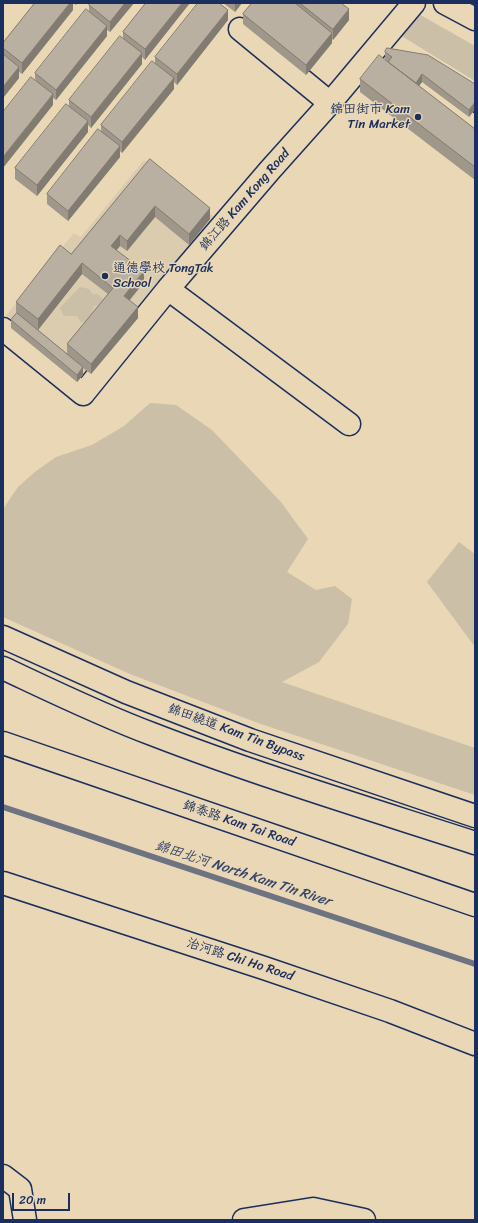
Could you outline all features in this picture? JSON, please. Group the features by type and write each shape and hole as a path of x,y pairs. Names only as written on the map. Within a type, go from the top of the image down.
{"street":[{"name":"錦江路 Kam Kong Road","path":"3,329 83,394 168,289 270,170 330,103 414,3"},
{"path":"445,3 475,19"},
{"path":"240,29 330,103"},
{"path":"425,90 471,125 475,126"},
{"path":"168,289 349,424"},
{"name":"錦田繞道 Kam Tin Bypass","path":"3,637 126,692 250,740 475,816"},
{"path":"3,668 64,697 151,734 257,771 475,843"},
{"name":"錦泰路 Kam Tai Road","path":"3,743 475,905"},
{"name":"治河路 Chi Ho Road","path":"3,883 272,970 390,1011 475,1044"},
{"path":"3,1176 20,1189 25,1220"},
{"path":"244,1220 313,1209 364,1220"}],"shaded area":[{"path":"417,13 475,46 475,81 400,35"},
{"name":"通德學校 TongTak School","path":"144,160 218,220 82,385 3,319 74,233 81,237"},
{"path":"80,287 89,289 93,295 97,294 106,301 101,306 94,306 90,319 81,323 77,316 64,316 60,308"},
{"path":"150,403 176,405 212,430 281,502 308,539 287,572 316,590 335,586 352,599 348,624 319,662 282,682 475,748 475,795 258,723 130,674 3,617 3,509 18,487 36,471 56,457 92,445 124,426"},
{"path":"459,542 475,554 475,647 427,582"}],"building":[{"path":"35,3 70,3 22,63 3,48 3,43"},
{"path":"90,3 125,3 110,22 89,5"},
{"path":"146,3 182,3 145,49 123,32"},
{"path":"198,3 219,3 228,10 177,74 155,57"},
{"path":"252,3 295,3 332,33 306,65 243,14"},
{"path":"300,3 341,3 349,9 333,29"},
{"path":"86,9 107,26 56,90 35,73"},
{"path":"120,36 142,53 91,117 69,100"},
{"path":"387,48 428,55 475,84 475,102 469,110 422,74 416,83 388,62 392,57 385,52"},
{"path":"3,54 19,67 3,87"},
{"name":"錦田街市 Kam Tin Market","path":"379,55 475,129 475,167 360,79"},
{"path":"152,61 174,78 122,142 101,125"},
{"path":"31,77 53,94 3,157 3,112"},
{"path":"66,104 88,121 37,185 15,168"},
{"path":"98,129 120,146 68,211 47,194"},
{"path":"150,159 210,208 189,234 155,206 127,241 120,235 111,246 144,271 124,296 138,307 91,364 67,344 113,288 82,263 38,319 16,302 60,245 71,254"},
{"path":"17,313 83,367 77,375 11,320"}],"waterway":[{"name":"錦田北河 North Kam Tin River","path":"3,807 475,964"}],"place":[{"name":"錦田街市 Kam Tin Market","path":"418,117"},
{"name":"通德學校 TongTak School","path":"105,276"}]}
